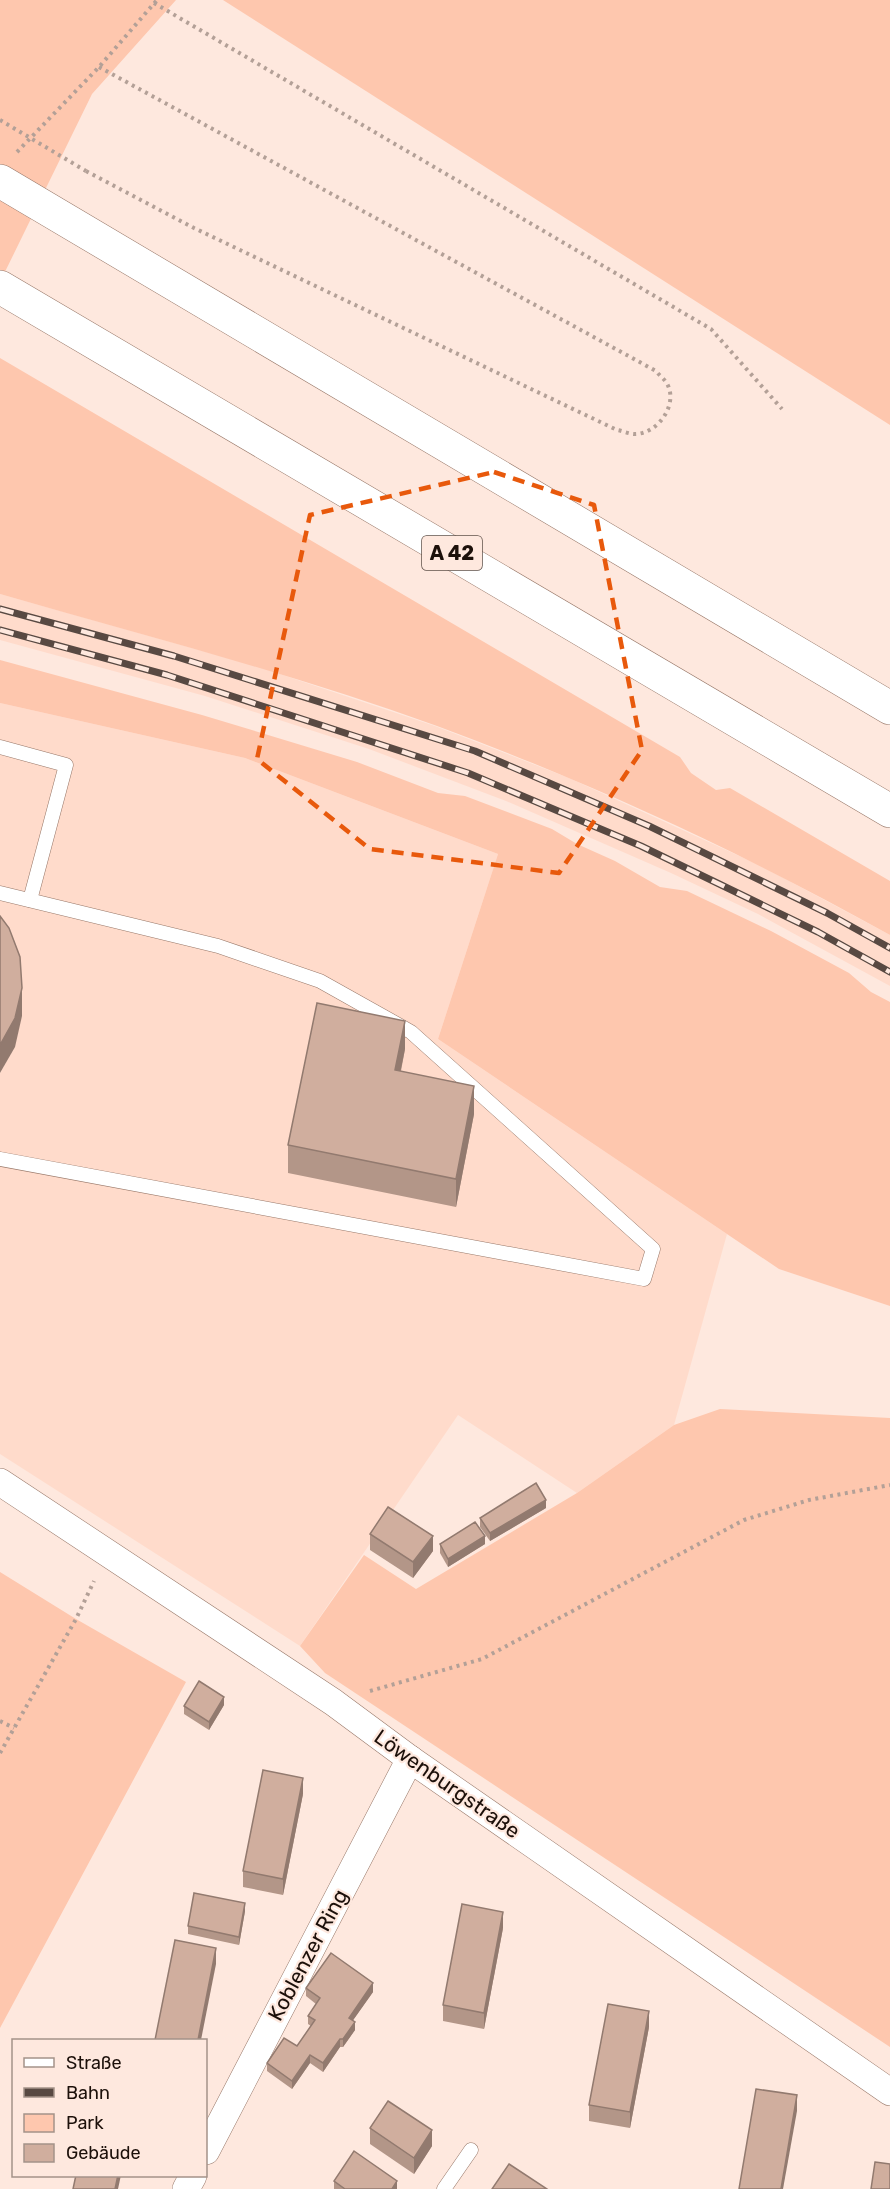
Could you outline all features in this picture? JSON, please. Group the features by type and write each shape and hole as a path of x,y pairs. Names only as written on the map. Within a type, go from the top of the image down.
{"highway":[{"path":"8,167 60,216 890,708"},
{"name":"A 42","path":"7,291 890,811"}],"street":[{"name":"Löwenburgstraße","path":"0,1482 333,1702 410,1759 890,2092"},
{"name":"Koblenzer Ring","path":"207,2149 410,1759"}],"lane":[{"path":"0,747 66,765 30,900"},
{"path":"0,892 218,946 320,981 411,1032 653,1249 644,1279 0,1159"},
{"path":"444,2189 471,2150"}],"path":[{"path":"8,167 155,2 711,329 782,409"},
{"path":"0,120 86,171 194,228 617,430 634,435 648,432 660,423 667,412 670,398 667,383 656,371 99,67"},
{"path":"333,1702 482,1659 744,1520 809,1500 890,1485"},
{"path":"0,1753 76,1619 107,1553"},
{"path":"0,1721 14,1728"}],"highlighted area":[{"path":"494,472 594,505 642,750 559,873 370,849 257,759 310,515"}],"shaded area":[{"path":"0,594 256,666 435,726 569,778 759,865 890,935 890,986 758,914 671,873 506,801 369,749 205,696 0,640"},
{"path":"0,703 245,758 498,854 438,1039 727,1234 674,1425 577,1493 458,1415 300,1646 0,1454 0,1073 15,1046 0,944"}],"green space":[{"path":"0,0 176,0 92,94 0,282"},
{"path":"223,0 890,0 890,425"},
{"path":"0,358 680,757 691,773 716,790 730,788 890,881 890,935 724,848 553,771 495,748 329,689 0,594"},
{"path":"0,660 202,715 357,762 438,793 465,796 552,829 660,887 687,891 771,931 849,973 871,992 890,1002 890,1306 779,1269 438,1039 498,854 245,758 0,703"},
{"path":"720,1409 890,1418 890,2047 325,1673 300,1646 364,1555 416,1589 577,1493 674,1425"},
{"path":"0,1572 186,1682 0,2028"}],"building":[{"path":"0,916 9,928 20,957 22,988 15,1018 0,1045"},
{"path":"317,1003 405,1021 395,1070 474,1086 456,1179 288,1145"},
{"path":"536,1483 546,1500 490,1533 480,1518"},
{"path":"388,1507 433,1536 413,1562 370,1534"},
{"path":"475,1522 485,1536 448,1559 440,1544"},
{"path":"199,1681 224,1697 209,1722 184,1706"},
{"path":"263,1770 303,1778 283,1879 243,1871"},
{"path":"194,1893 245,1903 239,1937 188,1926"},
{"path":"462,1904 503,1912 484,2013 443,2005"},
{"path":"175,1940 216,1948 198,2039 155,2039"},
{"path":"331,1953 373,1983 349,2018 355,2022 343,2039 340,2039 323,2063 310,2055 292,2081 267,2063 284,2038 297,2046 315,2020 308,2016 320,1998 306,1988"},
{"path":"608,2004 649,2011 630,2112 589,2105"},
{"path":"756,2089 797,2095 781,2189 739,2189"},
{"path":"388,2101 432,2130 414,2158 370,2128"},
{"path":"354,2151 397,2181 392,2189 345,2189 334,2181"},
{"path":"875,2162 890,2164 890,2189 871,2189"},
{"path":"509,2164 547,2189 492,2189"},
{"path":"76,2177 118,2177 115,2189 73,2189"}],"railway":[{"path":"0,609 174,656 475,751 649,826 827,913 890,948"},
{"path":"0,630 167,675 468,773 641,846 818,932 890,972"}]}
